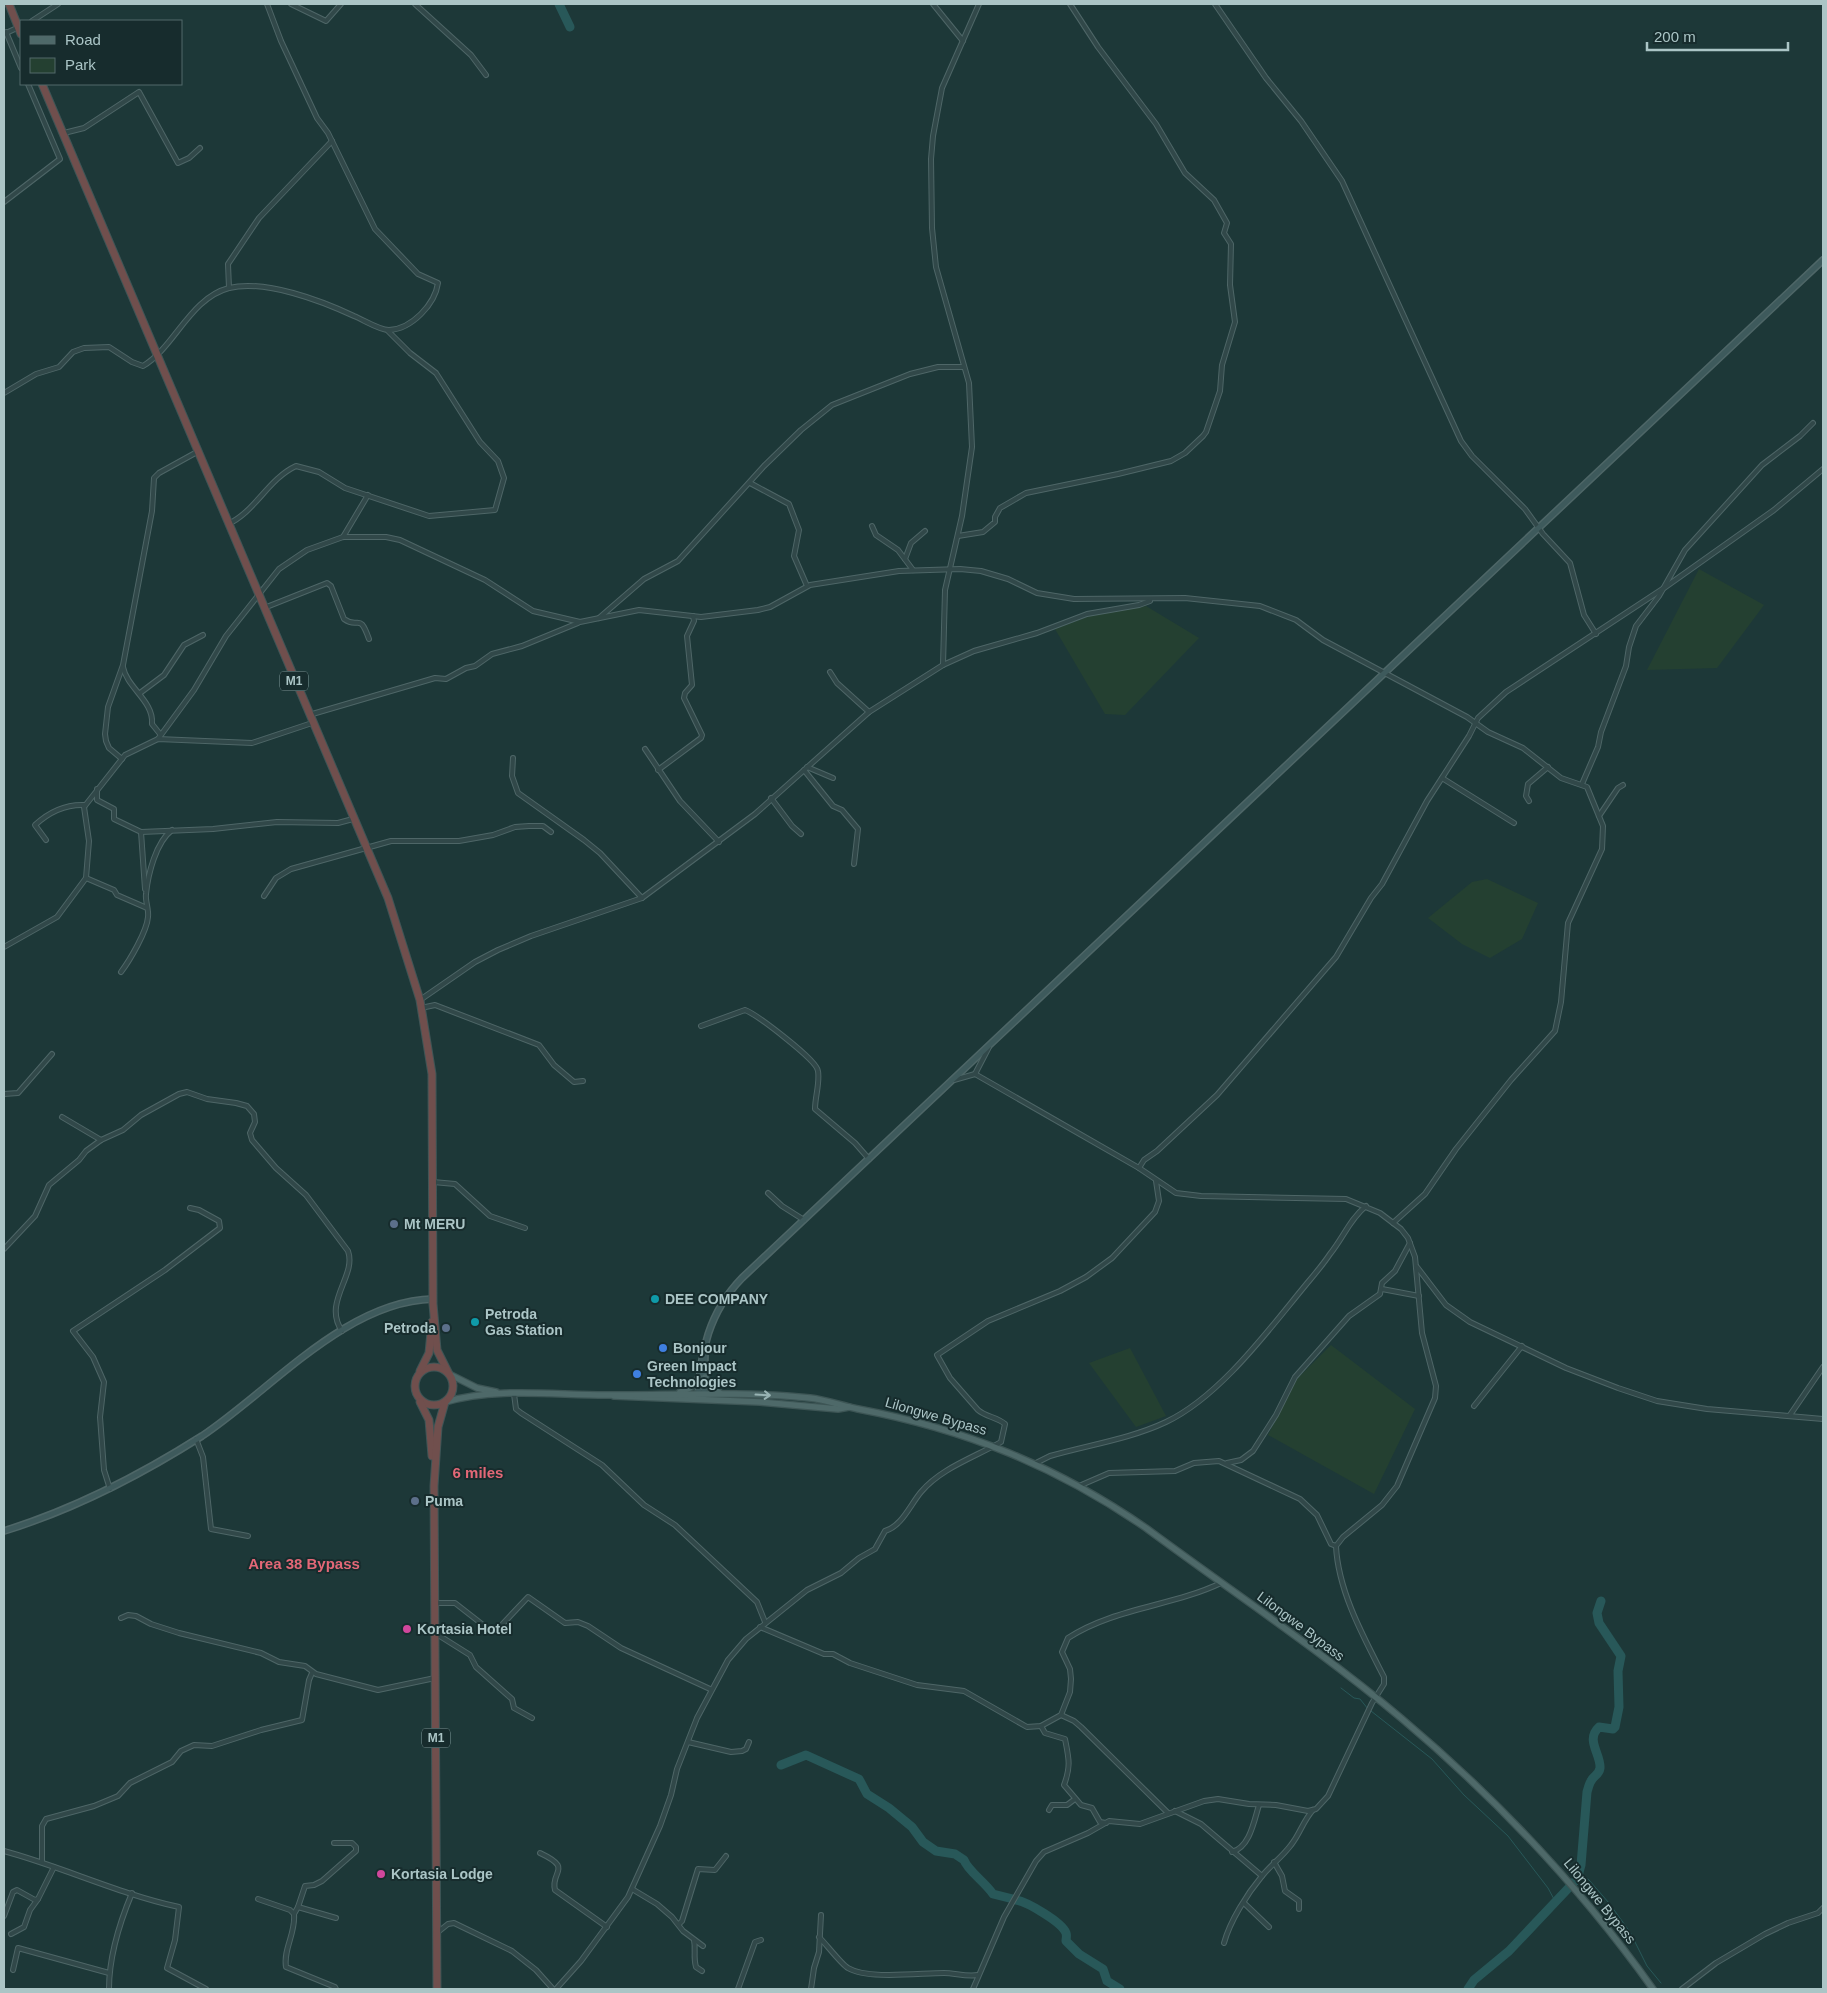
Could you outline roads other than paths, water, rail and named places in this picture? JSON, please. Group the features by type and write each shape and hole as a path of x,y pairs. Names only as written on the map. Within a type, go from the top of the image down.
{"highway":[{"path":"9,4 20,29"},
{"name":"M1","path":"42,85 400,931 420,1000 432,1074 434,1301 438,1350 453,1387 451,1394 445,1402 438,1428 434,1486"},
{"name":"M1","path":"434,1301 429,1352 414,1385 429,1420 434,1486 437,1989"},
{"path":"419,1373 427,1368 434,1367 444,1370 449,1374"},
{"path":"418,1398 431,1405 445,1402"}],"main road":[{"path":"701,1397 704,1342 715,1313 726,1295 1823,260"},
{"path":"4,1531 56,1513 110,1489 196,1439 243,1407 312,1351 342,1331 376,1314 407,1302 416,1300 434,1301"},
{"name":"Lilongwe Bypass","path":"449,1374 477,1388 505,1394"},
{"path":"668,1393 686,1390 702,1377"},
{"path":"702,1377 713,1390 724,1394"},
{"name":"Lilongwe Bypass","path":"445,1402 468,1396 505,1394 610,1395 668,1393 838,1409 848,1407"},
{"name":"Lilongwe Bypass","path":"610,1395 621,1398 701,1397 724,1394 812,1399 838,1403 848,1407 924,1423 995,1446 1036,1463 1079,1486 1117,1508 1375,1698 1464,1774 1531,1839 1567,1878 1611,1931 1653,1989"}],"street":[{"path":"34,20 58,4"},
{"path":"267,4 281,41 317,118 332,141 375,229 418,274 438,283 426,306 410,324 388,330"},
{"path":"291,4 326,21 341,4"},
{"path":"415,4 471,55 486,75"},
{"path":"933,4 963,41"},
{"path":"943,664 944,590 958,536 972,448 971,397 936,267 932,228 932,136 942,88 979,4"},
{"path":"958,536 983,532 995,522 995,517 1000,508 1026,492 1118,474 1178,458 1206,432 1220,391 1222,365 1235,322 1230,285 1231,244 1224,233 1227,223 1214,200 1185,173 1156,124 1098,48 1070,4"},
{"path":"1215,4 1266,78 1301,120 1342,181 1461,441 1472,456 1525,509 1570,563 1584,615 1596,634"},
{"path":"20,29 5,32 20,66"},
{"path":"4,202 60,159 28,85"},
{"path":"64,133 84,128 139,92 178,163 189,158 200,148"},
{"path":"229,288 228,264 245,243 255,223 287,186 332,141"},
{"path":"4,393 36,374 56,368 73,352 84,348 109,346 132,362 143,366 165,348 178,328 212,296 229,288 259,287 308,297 388,330 410,353 436,372 480,442 498,461 504,478 495,510 429,516 336,484 319,472 296,466 264,492 239,519 228,524"},
{"path":"598,618 644,579 678,561 750,482 801,430 840,400 910,374 938,367 964,367"},
{"path":"1582,784 1598,747 1612,699 1626,666 1629,646 1636,626 1664,588 1684,550 1762,465 1800,436 1813,423"},
{"path":"122,759 109,748 105,734 108,707 123,665 152,511 154,478 159,472 197,452"},
{"path":"1139,1168 1218,1095 1336,957 1382,884 1427,801 1469,736 1474,723 1506,692 1664,588 1774,510 1823,469"},
{"path":"750,482 789,504 799,530 794,556 807,586"},
{"path":"342,537 368,495"},
{"path":"872,526 876,535 898,550 913,570"},
{"path":"905,559 911,543 925,530"},
{"path":"158,739 194,690 226,636 274,574 289,561 307,550 342,537 386,537 400,540 485,580 533,611 580,622"},
{"path":"309,715 434,678 446,679 466,668 476,666 492,654 522,646 580,622 639,610 709,616 765,609 807,586 913,570 950,569 981,571 1008,579 1037,592 1074,599 1152,600 1185,598 1232,602 1270,609 1296,620 1323,640 1386,672 1501,739 1523,748 1561,778 1582,784 1590,791 1604,835 1602,849 1568,923 1561,1002 1555,1031 1511,1080 1456,1149 1425,1194 1393,1223"},
{"path":"264,608 327,583 331,586 344,620 364,624 369,639"},
{"path":"420,1000 475,962 498,950 531,936 642,898 719,842 869,712 943,664 974,651 1037,633 1087,614 1139,605 1152,600"},
{"path":"658,770 702,738 684,698 685,693 692,685 687,636 694,620 693,616"},
{"path":"140,693 164,675 184,645 203,636"},
{"path":"123,665 127,679 140,693 151,712 152,724 160,734"},
{"path":"830,672 837,683 869,712"},
{"path":"46,840 35,826 42,819 63,807 85,804 122,759 158,739 252,744 312,723"},
{"path":"645,749 680,800 719,842"},
{"path":"513,758 512,776 518,793 600,853 642,898"},
{"path":"1529,801 1526,796 1528,784 1548,767"},
{"path":"805,769 832,778"},
{"path":"805,769 833,806 842,810 858,829 854,864"},
{"path":"1442,778 1514,823"},
{"path":"1599,816 1618,788 1623,785"},
{"path":"97,789 97,800 114,809 114,819 140,832 212,829 277,822 338,823 353,819"},
{"path":"771,798 792,826 801,834"},
{"path":"4,946 57,917 86,878 89,841 85,804"},
{"path":"264,896 282,873 390,841 460,841 529,826 543,826 551,832"},
{"path":"145,895 152,866 163,839 172,830"},
{"path":"121,972 138,942 148,919 140,832"},
{"path":"86,878 114,890 117,895 147,908"},
{"path":"422,1008 435,1004 539,1045 554,1065 574,1082 583,1081"},
{"path":"702,1026 745,1010 795,1046 813,1062 819,1072 814,1109 855,1143 869,1159"},
{"path":"952,1081 975,1074 990,1045"},
{"path":"4,1094 18,1093 52,1054"},
{"path":"975,1074 1139,1168 1156,1181 1176,1192 1186,1195 1262,1198 1330,1197 1346,1199 1366,1206 1393,1223 1410,1243 1416,1265 1424,1348 1436,1386 1432,1409 1397,1486 1373,1514 1343,1537 1336,1546 1336,1560 1356,1621 1384,1677 1384,1684 1369,1710 1333,1789 1323,1803 1313,1810 1304,1821 1296,1839 1262,1876 1228,1927 1224,1942"},
{"path":"4,1249 35,1216 49,1185 101,1140 119,1132 141,1115 187,1092 207,1100 236,1103 250,1108 255,1119 250,1133 252,1140 276,1168 306,1195 348,1251 350,1257 349,1265 338,1294 336,1312 336,1321 342,1331"},
{"path":"62,1117 101,1140"},
{"path":"437,1933 448,1924 454,1923 512,1951 536,1970 554,1989 607,1927 632,1889 660,1826 671,1795 677,1769 710,1689 738,1646 765,1622 807,1590 841,1573 859,1558 875,1549 885,1531 895,1527 922,1491 939,1477 1001,1442 1005,1424 999,1419 983,1414 963,1395 937,1355 988,1321 1086,1278 1112,1258 1155,1212 1159,1201 1156,1181"},
{"path":"433,1182 456,1184 490,1216 525,1228"},
{"path":"768,1193 782,1206 804,1220"},
{"path":"1036,1463 1050,1456 1152,1428 1186,1411 1202,1400 1228,1375 1277,1320 1331,1254 1355,1215 1366,1206"},
{"path":"110,1489 104,1470 100,1417 104,1382 93,1357 73,1331 164,1270 220,1228 218,1221 198,1210 190,1208"},
{"path":"1079,1486 1109,1473 1175,1471 1187,1464 1209,1461 1227,1463 1241,1460 1253,1451 1272,1422 1295,1377 1349,1316 1374,1300 1382,1289 1382,1283 1396,1271 1410,1243"},
{"path":"1416,1265 1439,1296 1470,1322 1566,1368 1657,1401 1732,1412 1823,1419"},
{"path":"1382,1289 1419,1296"},
{"path":"1474,1406 1522,1346"},
{"path":"1790,1415 1823,1367"},
{"path":"514,1394 516,1409 602,1466 644,1505 674,1525 757,1602 765,1622"},
{"path":"196,1439 203,1457 211,1528 248,1536"},
{"path":"1227,1463 1300,1499 1314,1512 1330,1544 1336,1546"},
{"path":"760,1628 824,1654 833,1654 850,1663 917,1686 964,1691 1017,1723 1027,1726 1041,1726 1061,1715 1071,1689 1071,1672 1062,1652 1068,1638 1103,1622 1153,1604 1200,1593 1221,1583"},
{"path":"435,1603 456,1603 487,1628 496,1630 528,1597 565,1622 578,1622 588,1626 621,1648 710,1689"},
{"path":"121,1618 128,1615 136,1616 178,1634 261,1653 279,1662 304,1666 312,1673 378,1690 435,1678"},
{"path":"435,1633 470,1654 476,1667 512,1699 514,1708 532,1718"},
{"path":"42,1862 42,1826 46,1819 94,1806 118,1796 130,1783 172,1762 181,1751 194,1745 212,1746 261,1730 302,1720 312,1673"},
{"path":"1061,1715 1074,1721 1168,1813"},
{"path":"1041,1726 1044,1733 1065,1739 1070,1765 1069,1775 1064,1785 1081,1805 1092,1808 1100,1822 1106,1823"},
{"path":"688,1742 737,1752 746,1749 749,1742"},
{"path":"1049,1810 1052,1805 1067,1805 1076,1799"},
{"path":"973,1989 1004,1917 1040,1856 1106,1823 1114,1821 1140,1824 1204,1801 1218,1800 1276,1805 1302,1811 1313,1810"},
{"path":"1232,1852 1239,1850 1255,1824 1259,1805"},
{"path":"1175,1811 1201,1824 1262,1876"},
{"path":"334,1843 352,1843 356,1847 356,1851 322,1881 314,1885 305,1886 294,1914 294,1928 285,1961 286,1967 336,1989"},
{"path":"4,1851 179,1907 175,1940 167,1968 206,1989"},
{"path":"540,1853 555,1860 558,1865 559,1871 554,1886 555,1890 607,1927"},
{"path":"679,1924 682,1921 698,1868 716,1870 726,1856"},
{"path":"1274,1862 1282,1876 1285,1890 1299,1901 1299,1910"},
{"path":"11,1934 24,1927 30,1910 38,1899 54,1867"},
{"path":"632,1889 657,1904 692,1938 703,1946"},
{"path":"4,1916 13,1892 17,1890 35,1900 38,1899"},
{"path":"109,1989 109,1973 122,1918 132,1893"},
{"path":"258,1899 290,1910 294,1914"},
{"path":"1244,1903 1269,1927"},
{"path":"298,1907 336,1918"},
{"path":"1682,1989 1716,1963 1765,1934 1788,1923 1818,1913 1823,1908"},
{"path":"811,1989 814,1968 819,1952 822,1914"},
{"path":"819,1937 847,1968 860,1972 915,1976 943,1973 978,1975"},
{"path":"692,1938 695,1946 693,1955 696,1967 702,1971"},
{"path":"738,1989 750,1950 755,1942 762,1940"},
{"path":"12,1970 18,1948 109,1973"}],"waterway":[{"path":"559,4 570,27"},
{"path":"1468,1989 1474,1980 1509,1951 1577,1879 1581,1865 1587,1792 1590,1782 1599,1772 1600,1768 1593,1737 1599,1727 1613,1729 1615,1727 1619,1707 1618,1671 1621,1656 1599,1623 1597,1613 1601,1601"},
{"path":"1341,1688 1354,1698 1360,1699 1368,1709"},
{"path":"1371,1711 1432,1759 1464,1795 1508,1836 1548,1888 1555,1901"},
{"path":"781,1765 806,1755 859,1779 867,1794 889,1808 912,1827 923,1842 936,1851 955,1854 964,1860 993,1894 1013,1899"},
{"path":"1579,1873 1589,1880 1609,1903 1630,1932 1647,1966 1661,1983"},
{"path":"1016,1900 1036,1908 1058,1923 1066,1933 1066,1941 1079,1954 1103,1969 1107,1981 1120,1989"}],"place":[{"name":"Mt MERU","path":"394,1224"},
{"name":"DEE COMPANY","path":"655,1299"},
{"name":"Petroda Gas Station","path":"475,1322"},
{"name":"Petroda","path":"446,1328"},
{"name":"Bonjour","path":"663,1348"},
{"name":"Green Impact Technologies","path":"637,1374"},
{"name":"Puma","path":"415,1501"},
{"name":"Kortasia Hotel","path":"407,1629"},
{"name":"Kortasia Lodge","path":"381,1874"}],"district":[{"name":"6 miles","path":"478,1472"},
{"name":"Area 38 Bypass","path":"304,1563"}]}
